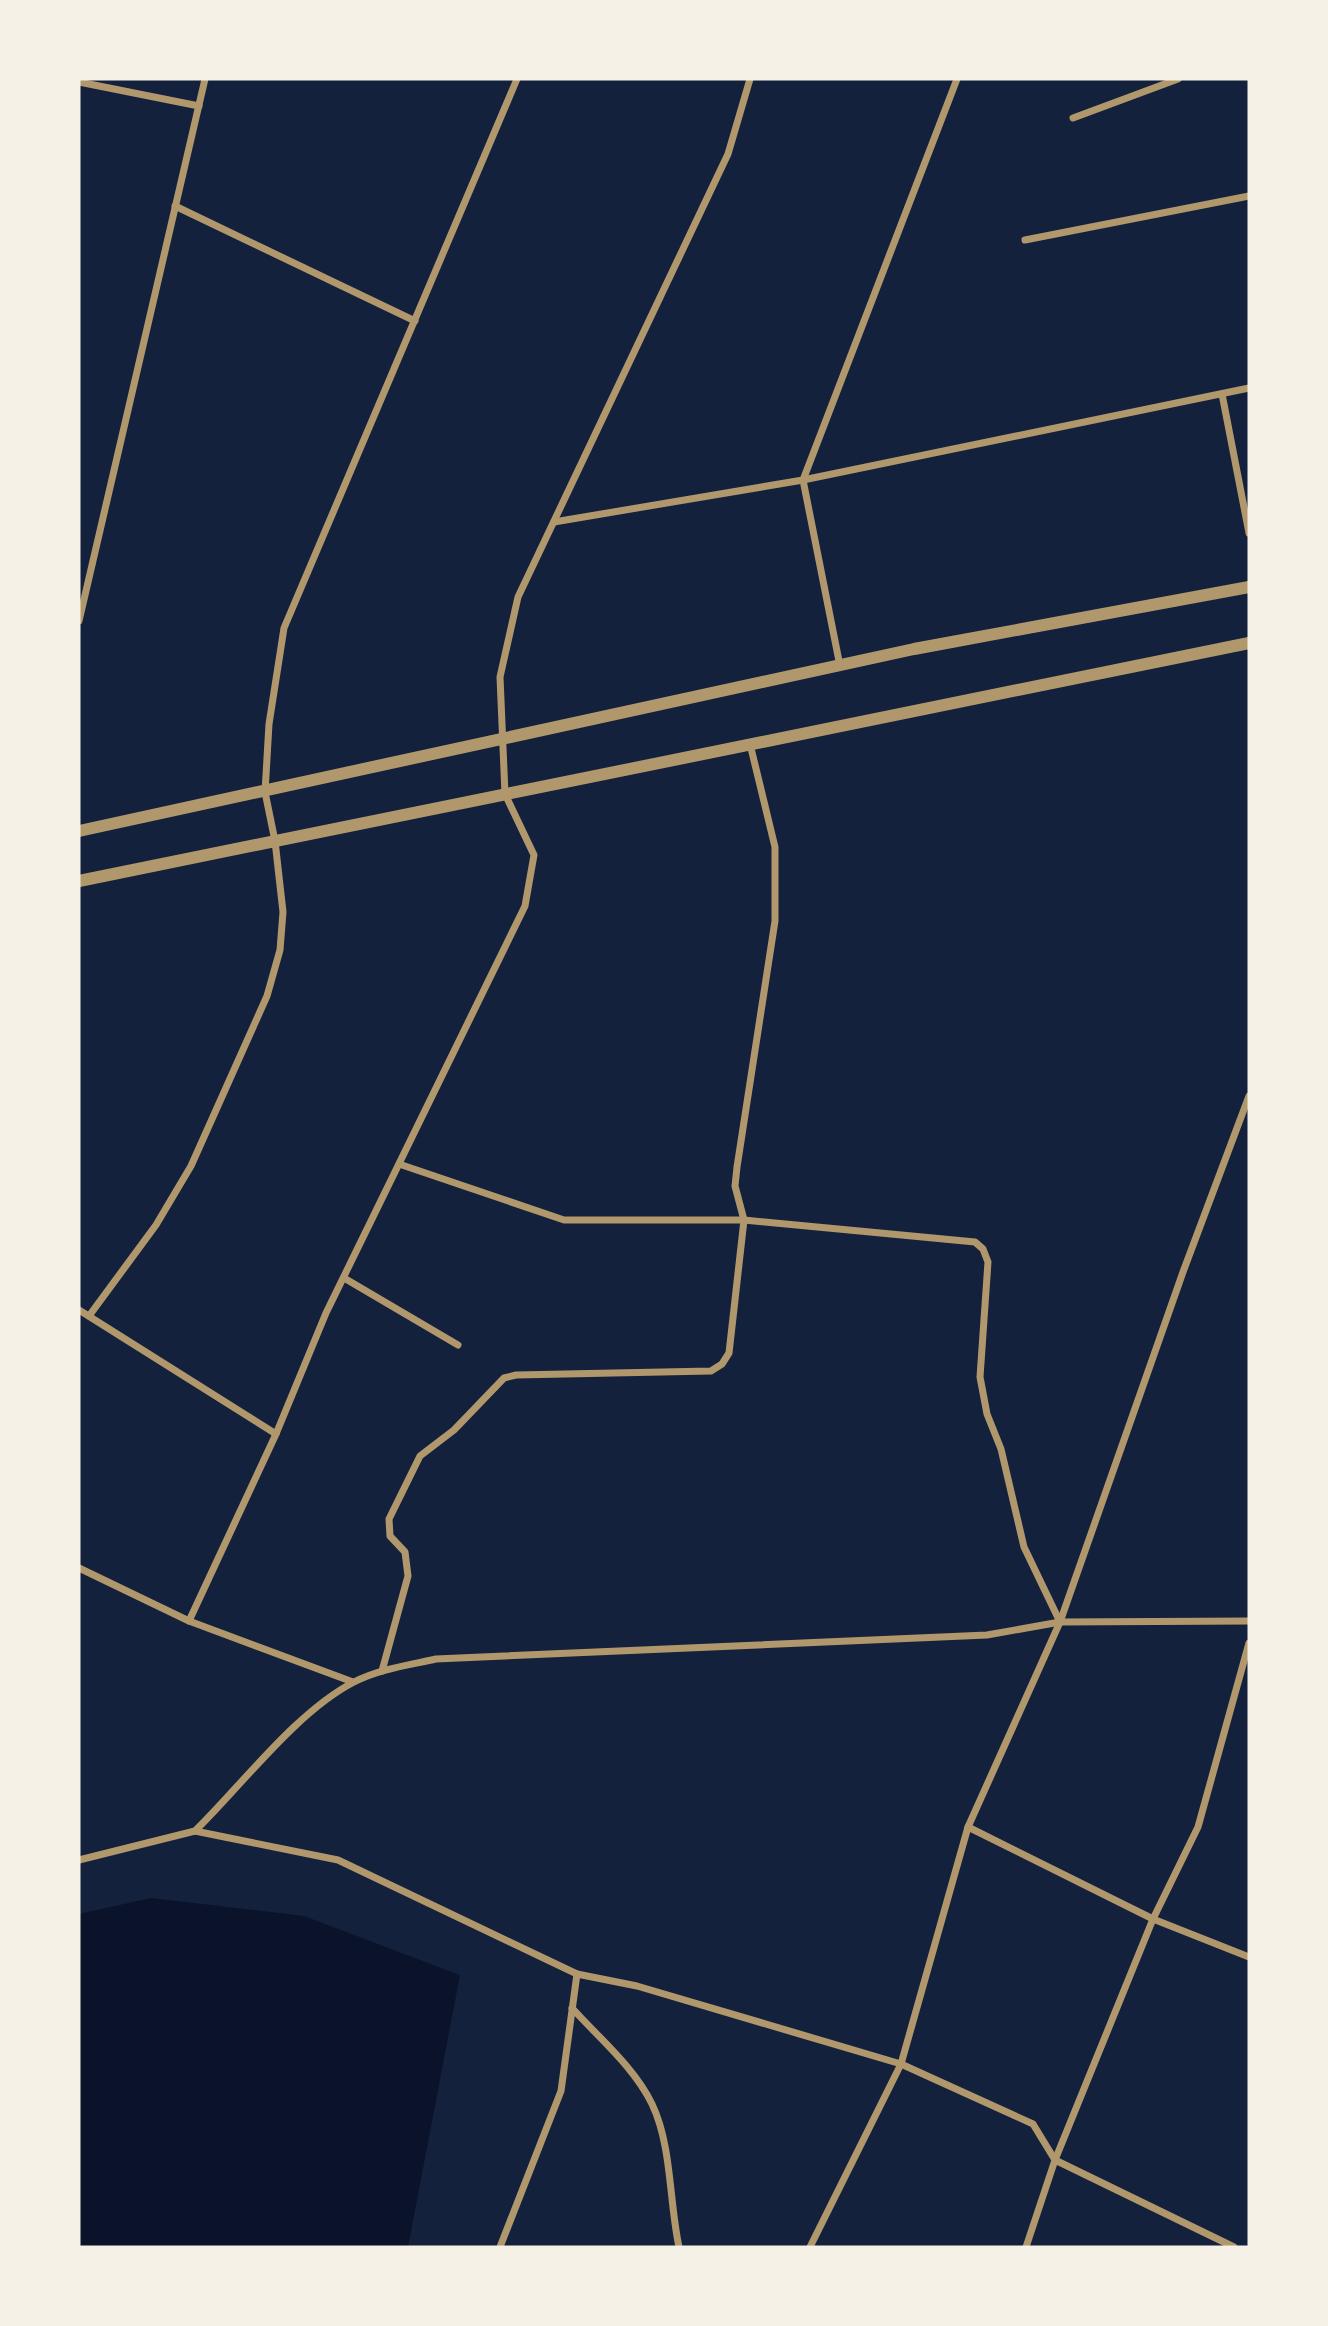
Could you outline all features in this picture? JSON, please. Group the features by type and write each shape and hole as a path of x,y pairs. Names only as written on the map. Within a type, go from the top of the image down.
{"street":[{"path":"79,621 205,79"},
{"path":"89,1316 156,1225 191,1166 267,996 280,950 283,912 275,841 265,792 269,724 284,628 517,79"},
{"path":"189,1621 276,1434 344,1278 526,905 534,855 505,793 499,677 518,597 728,154 750,79"},
{"path":"840,666 803,480 957,79"},
{"path":"1073,118 1178,79"},
{"path":"79,82 199,106"},
{"path":"1025,240 1249,196"},
{"path":"175,206 415,321"},
{"path":"554,522 803,480 1249,388"},
{"path":"1222,394 1249,533"},
{"path":"79,831 840,666 1249,587"},
{"path":"79,881 1249,643"},
{"path":"382,1671 408,1576 405,1552 390,1536 389,1519 420,1456 454,1430 504,1378 525,1374 711,1371 722,1364 729,1353 734,1289 744,1220 735,1186 775,908 775,847 750,744"},
{"path":"810,2247 901,2064 968,1826 1060,1622 1182,1272 1249,1096"},
{"path":"399,1164 564,1220 744,1220 975,1242 983,1249 988,1262 980,1377 987,1413 1001,1449 1024,1547 1060,1622"},
{"path":"344,1278 458,1345"},
{"path":"79,1310 276,1434"},
{"path":"79,1568 189,1621 353,1682"},
{"path":"195,1831 298,1724 353,1682 382,1671 436,1659 987,1635 1060,1622 1249,1621"},
{"path":"1026,2247 1055,2160 1153,1919 1198,1826 1249,1643"},
{"path":"968,1826 1153,1919 1249,1956"},
{"path":"79,1860 195,1831 338,1860 577,1974 637,1986 901,2064 1033,2124 1055,2160 1234,2247"},
{"path":"500,2247 561,2091 577,1974"},
{"path":"572,2008 638,2081 653,2106 664,2149 679,2247"}],"water":[{"path":"151,1898 304,1916 460,1975 408,2247 79,2247 79,1914"}]}
